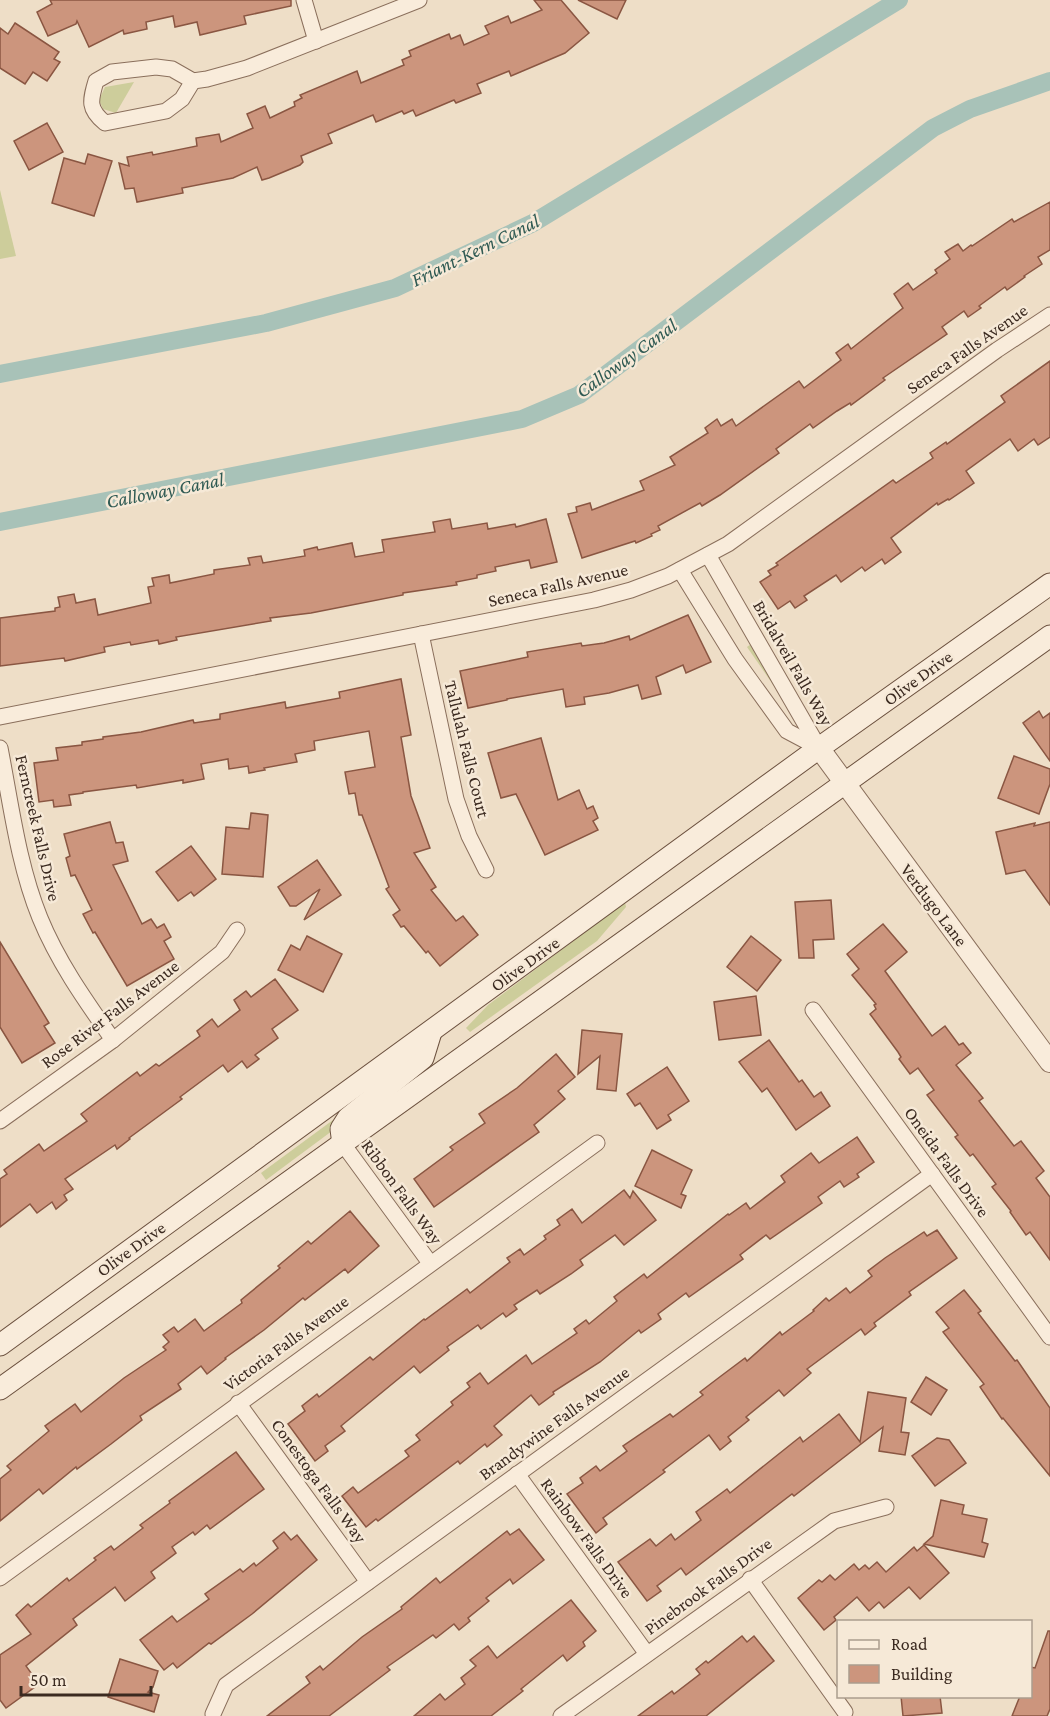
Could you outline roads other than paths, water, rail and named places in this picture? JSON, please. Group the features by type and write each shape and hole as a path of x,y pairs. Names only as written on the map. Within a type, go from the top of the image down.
{"main road":[{"name":"Olive Drive","path":"0,1345 819,748 1050,584"},
{"name":"Olive Drive","path":"0,1389 1050,636"},
{"path":"343,1144 341,1129 348,1118 423,1058 430,1032"}],"street":[{"path":"303,0 316,41"},
{"path":"193,81 182,99 166,111 105,123 94,114 91,99 96,81 112,72 156,67 172,69 193,81 247,68 419,0"},
{"name":"Seneca Falls Avenue","path":"0,717 594,600 631,590 680,570 728,544 997,350 1050,315"},
{"name":"Bridalveil Falls Way","path":"708,555 819,748"},
{"name":"Bridalveil Falls Way","path":"680,570 735,659 787,731 819,748"},
{"name":"Tallulah Falls Court","path":"421,634 456,799 469,836 486,870"},
{"name":"Ferncreek Falls Drive","path":"0,747 26,877 39,916 74,985 112,1040"},
{"name":"Verdugo Lane","path":"819,748 1050,1062"},
{"name":"Rose River Falls Avenue","path":"0,1121 112,1040 222,952 237,930"},
{"name":"Oneida Falls Drive","path":"813,1010 1050,1337"},
{"name":"Victoria Falls Avenue","path":"0,1578 238,1402 597,1143"},
{"name":"Ribbon Falls Way","path":"343,1144 430,1263"},
{"name":"Brandywine Falls Avenue","path":"213,1714 226,1685 932,1174"},
{"name":"Conestoga Falls Way","path":"238,1402 368,1582"},
{"name":"Rainbow Falls Drive","path":"517,1474 647,1654"},
{"name":"Pinebrook Falls Drive","path":"561,1716 834,1521 886,1507"},
{"path":"750,1579 845,1712"}],"waterway":[{"name":"Friant-Kern Canal","path":"0,374 266,323 395,288 533,223 899,0"},
{"name":"Calloway Canal","path":"0,522 522,419 579,395 933,128 970,109 1050,81"}]}
